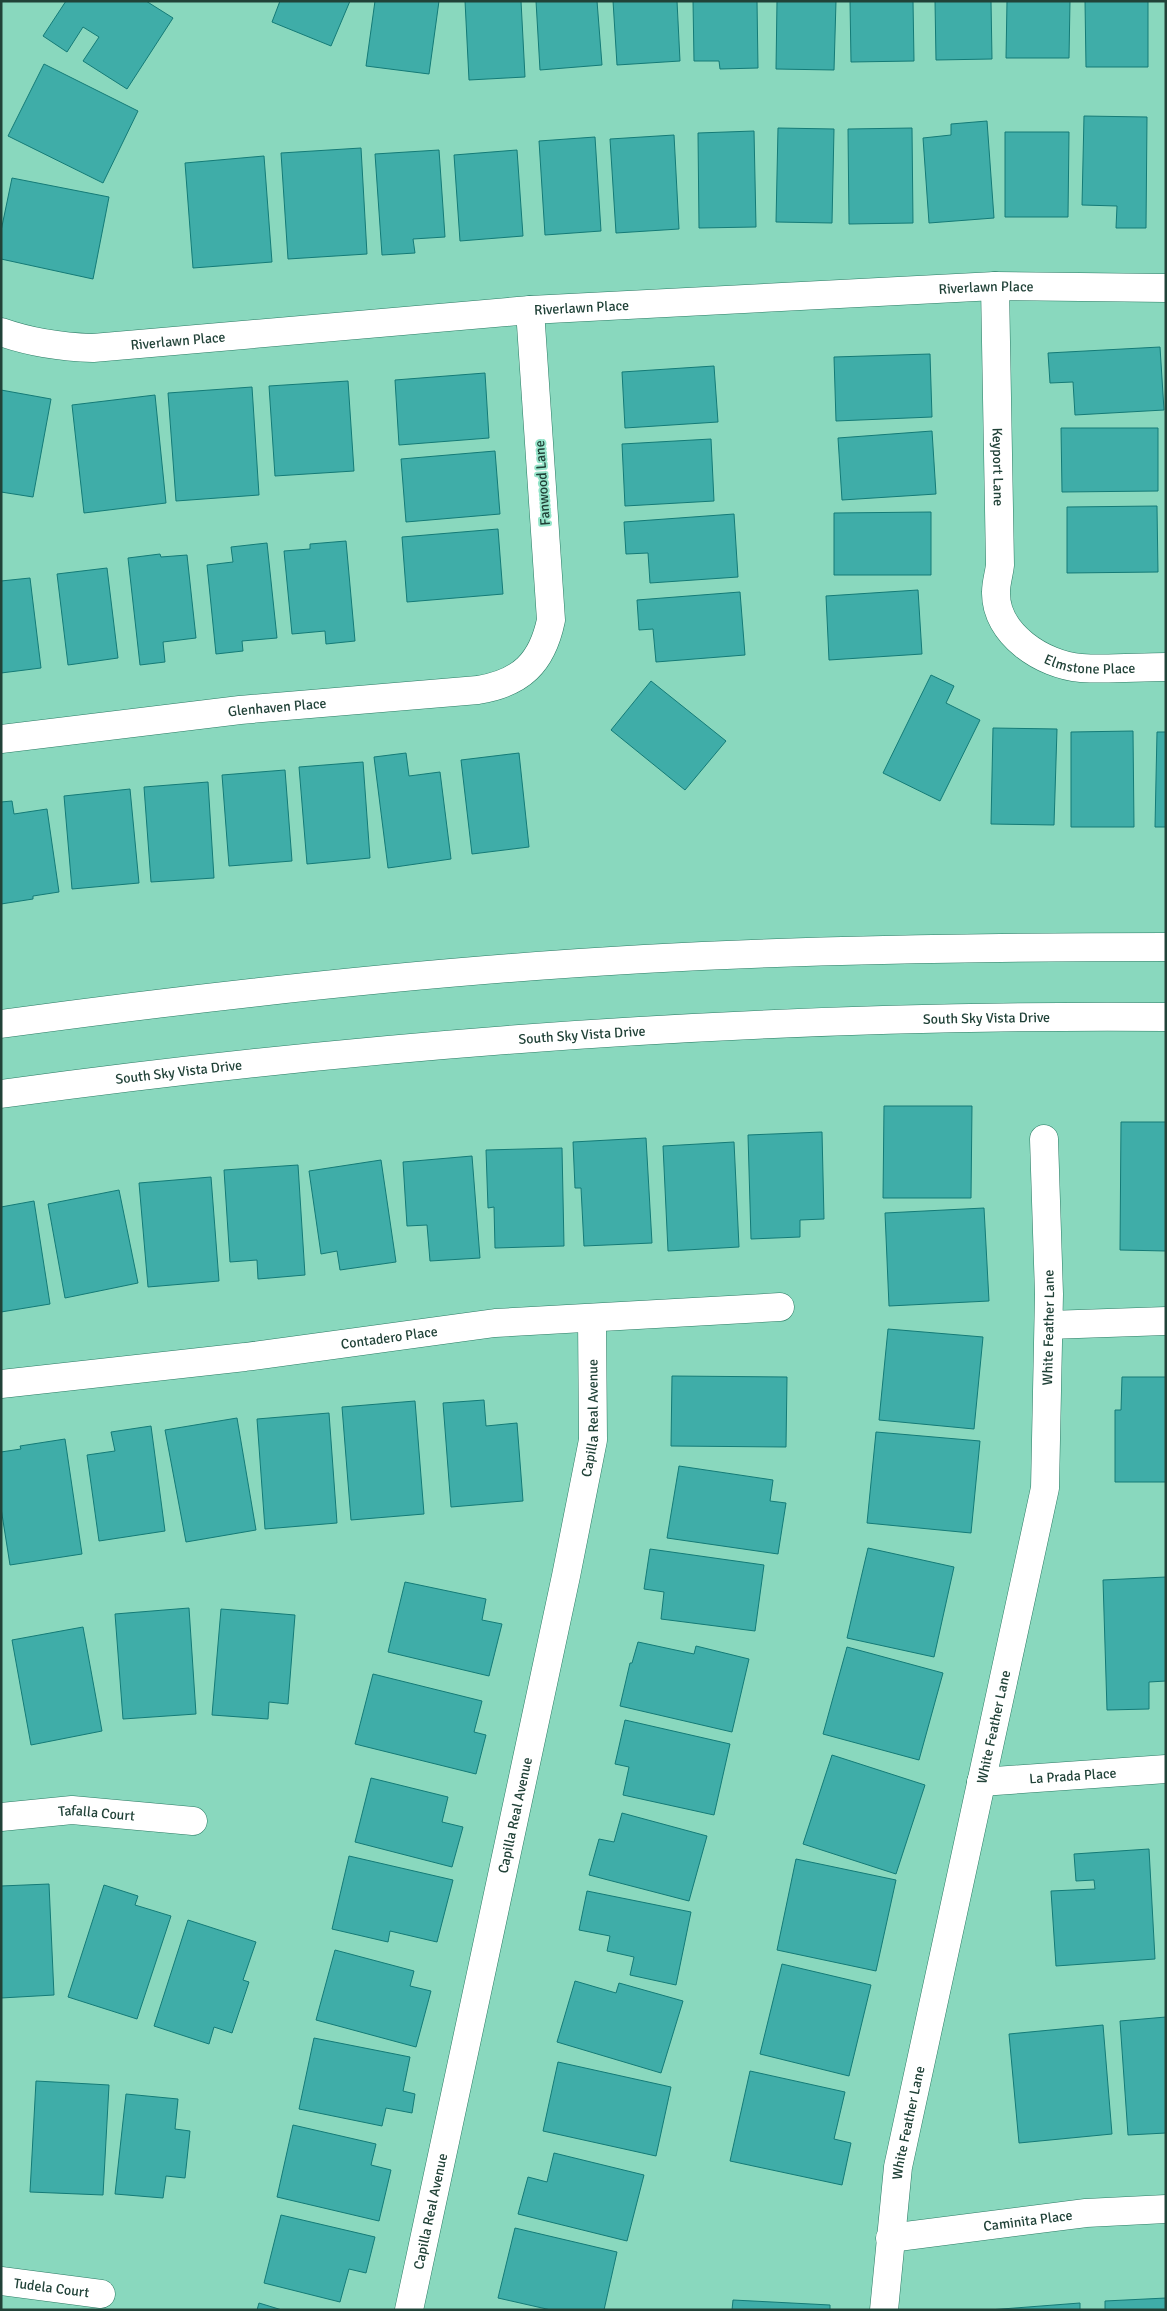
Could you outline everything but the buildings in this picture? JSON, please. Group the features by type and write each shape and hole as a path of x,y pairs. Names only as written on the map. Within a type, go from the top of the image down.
{"street":[{"name":"Riverlawn Place","path":"1,332 27,341 58,347 93,348 530,310 995,286 1166,288"},
{"name":"Keyport Lane","path":"995,286 1000,565 996,593 1000,610 1008,628 1020,642"},
{"name":"Fanwood Lane","path":"530,310 551,620 547,638 540,654"},
{"name":"Elmstone Place","path":"1020,642 1058,663 1079,668 1166,667"},
{"name":"Glenhaven Place","path":"1,739 240,710 478,690 496,687 513,680 528,668 540,654"},
{"path":"1,1024 116,1008 360,982 643,959 1020,947 1166,947"},
{"name":"South Sky Vista Drive","path":"1,1094 272,1060 600,1032 818,1021 1027,1016 1166,1017"},
{"name":"White Feather Lane","path":"884,2310 898,2167 1044,1488 1050,1294 1044,1139"},
{"name":"Contadero Place","path":"1,1384 244,1357 495,1323 780,1307"},
{"name":"Capilla Real Avenue","path":"409,2310 564,1586 593,1440 592,1318"},
{"path":"1048,1325 1166,1321"},
{"name":"La Prada Place","path":"981,1782 1166,1769"},
{"name":"Tafalla Court","path":"1,1817 72,1810 193,1821"},
{"name":"Caminita Place","path":"890,2238 1086,2213 1166,2209"},
{"name":"Tudela Court","path":"1,2281 101,2294"}]}
